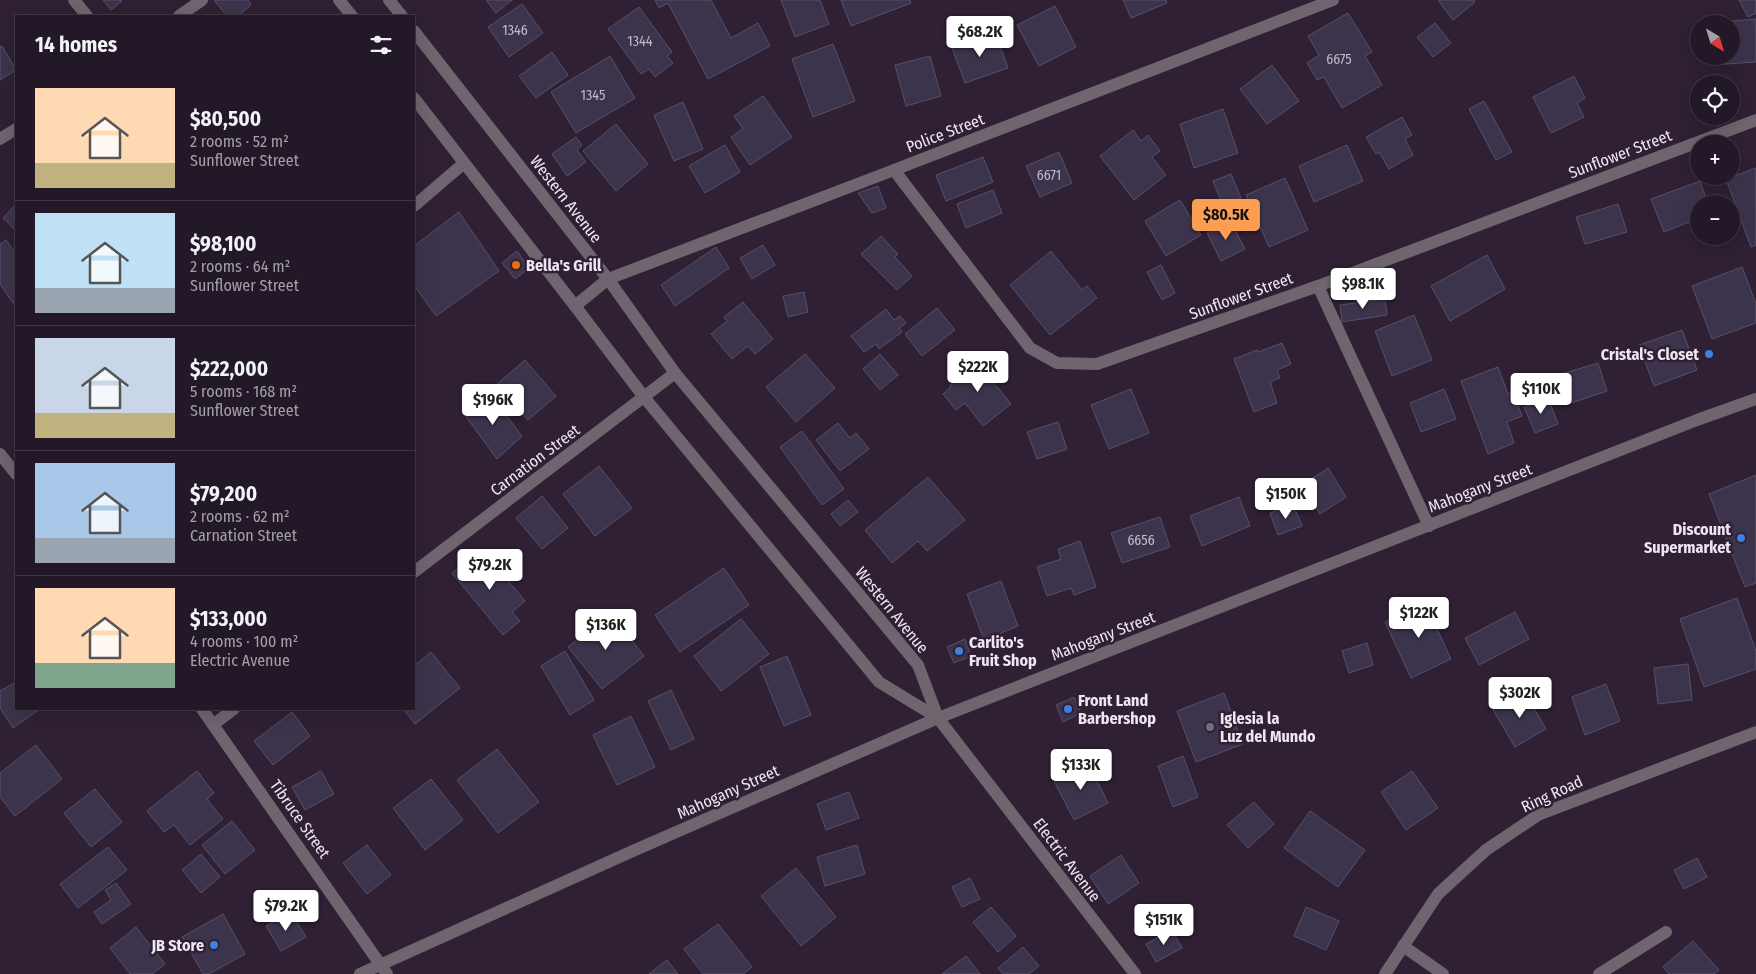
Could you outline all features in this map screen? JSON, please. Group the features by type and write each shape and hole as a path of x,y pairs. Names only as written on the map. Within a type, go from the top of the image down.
{"street":[{"path":"74,0 86,15"},
{"path":"180,15 202,0"},
{"path":"340,0 351,15"},
{"path":"389,0 401,15"},
{"name":"Police Street","path":"575,306 608,279 1333,0"},
{"name":"Western Avenue","path":"415,32 608,279 675,373 918,665 938,718"},
{"path":"415,99 644,397 879,682 938,718"},
{"name":"Sunflower Street","path":"894,170 1030,348 1057,363 1097,364 1318,286 1756,120"},
{"path":"0,139 15,130"},
{"path":"415,205 463,164"},
{"path":"1318,286 1429,526"},
{"name":"Carnation Street","path":"415,571 675,373"},
{"name":"Mahogany Street","path":"360,974 384,969 635,850 938,718 1696,420 1756,399"},
{"path":"0,454 15,473"},
{"name":"Tibruce Street","path":"203,710 384,969"},
{"path":"214,724 233,710"},
{"name":"Electric Avenue","path":"938,718 1135,974"},
{"name":"Ring Road","path":"1385,974 1438,894 1486,850 1538,815 1756,732"},
{"path":"1599,974 1666,932"},
{"path":"1403,946 1442,974"}],"building":[{"path":"103,0 121,0 122,1 111,10"},
{"path":"214,0 248,0 251,5 239,15 226,15"},
{"path":"486,0 512,0 496,13"},
{"path":"655,0 711,0 731,38 758,23 770,46 708,79 668,3 659,8"},
{"path":"781,0 820,0 829,24 795,37"},
{"path":"841,0 910,0 911,3 851,26"},
{"path":"1123,0 1166,0 1167,3 1131,18"},
{"path":"1438,0 1474,0 1475,2 1453,20"},
{"path":"1739,0 1756,0 1756,13 1748,17"},
{"path":"522,4 543,33 509,57 488,27"},
{"path":"1055,6 1076,47 1039,66 1017,25"},
{"path":"639,7 672,52 667,56 673,63 655,77 649,69 641,74 608,29"},
{"path":"1348,13 1372,52 1365,56 1382,85 1342,108 1324,77 1317,80 1307,63 1319,55 1308,36"},
{"path":"1756,19 1756,62 1740,63 1740,20"},
{"path":"1435,23 1451,43 1433,57 1417,37"},
{"path":"995,32 1008,68 965,83 952,48"},
{"path":"833,44 855,101 813,117 792,59"},
{"path":"2,46 15,71 0,80 0,47"},
{"path":"552,52 568,75 536,98 519,76"},
{"path":"610,56 635,98 576,133 551,92"},
{"path":"930,56 941,96 906,106 895,65"},
{"path":"1272,65 1299,101 1267,124 1240,89"},
{"path":"1574,76 1585,98 1577,103 1584,117 1551,133 1533,97"},
{"path":"763,96 792,137 750,165 731,137 743,129 734,116"},
{"path":"1484,101 1512,152 1496,160 1469,109"},
{"path":"683,102 703,149 674,161 654,115"},
{"path":"1223,109 1238,153 1194,168 1180,124"},
{"path":"1402,117 1412,135 1405,139 1413,155 1389,169 1379,152 1376,154 1366,137"},
{"path":"616,124 648,164 616,191 583,151"},
{"path":"1133,130 1141,141 1148,135 1160,151 1152,157 1166,175 1134,200 1100,156"},
{"path":"576,137 582,145 577,150 586,162 567,176 552,154"},
{"path":"725,145 740,172 705,193 689,166"},
{"path":"1347,145 1363,181 1314,202 1299,166"},
{"path":"1059,152 1072,183 1040,197 1026,166"},
{"path":"983,157 993,182 946,201 936,175"},
{"path":"1756,168 1756,245 1751,247 1740,217 1740,195 1732,195 1728,185 1740,185 1740,174"},
{"path":"1231,174 1241,198 1223,205 1213,181"},
{"path":"1285,178 1308,230 1269,247 1246,195"},
{"path":"1690,185 1701,185 1705,195 1690,195 1690,222 1664,232 1651,199"},
{"path":"878,186 886,208 872,213 858,193"},
{"path":"993,190 1002,213 966,228 957,204"},
{"path":"1180,200 1201,235 1166,256 1145,221"},
{"path":"1618,204 1627,232 1585,244 1576,217"},
{"path":"15,205 15,230 3,218"},
{"path":"459,212 499,271 436,316 415,286 415,245"},
{"path":"1231,222 1245,249 1221,261 1207,233"},
{"path":"881,236 898,254 895,257 912,276 897,290 861,254"},
{"path":"6,240 15,253 15,301 13,303 0,284 0,244"},
{"path":"763,245 775,265 752,279 740,258"},
{"path":"716,247 729,268 675,306 661,285"},
{"name":"Bella's Grill","path":"517,251 529,268 515,279 502,263"},
{"path":"1051,251 1082,290 1087,286 1097,298 1050,335 1010,285"},
{"path":"1487,255 1505,289 1450,321 1431,286"},
{"path":"1161,265 1175,293 1162,300 1147,272"},
{"path":"1742,267 1756,304 1756,323 1712,339 1692,286"},
{"path":"804,292 808,312 788,317 783,296"},
{"path":"1385,299 1387,315 1342,322 1340,305"},
{"path":"743,302 773,339 755,354 748,346 732,359 711,334 727,321 724,317"},
{"path":"937,308 955,330 922,356 905,334"},
{"path":"886,309 894,320 900,316 906,323 899,328 902,332 879,349 876,344 864,352 851,336"},
{"path":"1414,315 1432,360 1392,376 1375,331"},
{"path":"1682,330 1697,370 1654,386 1639,345"},
{"path":"1282,343 1291,364 1277,370 1280,378 1270,382 1277,403 1254,412 1234,359"},
{"path":"805,354 835,388 796,422 766,387"},
{"path":"880,354 898,375 880,390 863,369"},
{"path":"525,360 556,396 528,420 497,384"},
{"path":"985,360 999,377 993,382 1011,404 983,426 965,403 956,410 943,394 951,387 950,385 978,363 979,365"},
{"path":"1598,363 1607,391 1565,405 1555,376"},
{"path":"1498,367 1508,394 1513,392 1522,416 1507,422 1514,443 1488,454 1461,381"},
{"path":"1131,389 1149,433 1109,449 1091,405"},
{"path":"1444,389 1456,419 1421,432 1410,403"},
{"path":"489,393 522,436 497,459 464,414"},
{"path":"1548,398 1558,424 1535,433 1524,407"},
{"path":"1058,422 1067,449 1037,459 1027,432"},
{"path":"838,423 850,438 856,433 869,449 840,471 816,440"},
{"path":"802,431 844,489 822,505 780,447"},
{"path":"599,466 632,508 595,536 563,494"},
{"path":"1328,468 1346,497 1320,514 1302,485"},
{"name":"Discount Supermarket","path":"1756,475 1756,583 1745,587 1709,494"},
{"path":"928,477 965,520 927,551 918,541 892,563 865,530"},
{"path":"542,496 568,528 542,549 516,518"},
{"path":"1239,497 1250,526 1202,546 1190,516"},
{"path":"848,500 858,512 840,526 831,514"},
{"path":"1293,504 1302,526 1278,535 1270,513"},
{"path":"1160,517 1170,547 1122,563 1111,533"},
{"path":"1080,541 1096,587 1074,595 1071,588 1047,596 1037,567 1061,559 1058,549"},
{"path":"482,549 525,601 512,612 520,621 503,635 452,573"},
{"path":"724,568 749,605 680,652 655,615"},
{"path":"1001,581 1018,626 984,640 967,594"},
{"path":"1737,598 1756,651 1756,669 1704,687 1680,619"},
{"path":"1433,600 1444,624 1436,627 1451,659 1411,678 1385,622"},
{"path":"1515,612 1529,639 1479,665 1465,638"},
{"path":"610,613 644,656 602,689 568,647"},
{"path":"741,619 769,654 721,691 694,656"},
{"name":"Carlito's Fruit Shop","path":"965,639 971,656 954,663 947,647"},
{"path":"1367,643 1373,665 1349,673 1342,651"},
{"path":"565,651 594,700 570,715 541,666"},
{"path":"431,652 460,688 415,724 404,710 415,710 415,665"},
{"path":"787,656 811,715 784,726 760,667"},
{"path":"1688,664 1692,700 1658,704 1654,668"},
{"path":"15,683 15,710 39,710 13,728 0,708 0,691"},
{"path":"1606,684 1620,721 1585,735 1572,697"},
{"path":"671,690 694,739 671,750 648,701"},
{"path":"1525,692 1546,729 1515,747 1493,710"},
{"name":"Iglesia la Luz del Mundo","path":"1224,693 1243,744 1196,762 1177,711"},
{"name":"Front Land Barbershop","path":"1074,697 1081,713 1063,722 1056,705"},
{"path":"292,712 310,736 273,765 254,741"},
{"path":"631,716 655,767 617,785 593,735"},
{"path":"36,745 62,779 15,816 0,797 0,773"},
{"path":"497,749 539,802 498,833 457,780"},
{"path":"1183,756 1198,797 1173,807 1158,766"},
{"path":"1088,762 1108,803 1074,820 1053,779"},
{"path":"197,771 214,793 207,799 223,819 190,845 174,825 164,832 147,811"},
{"path":"321,771 334,794 305,810 292,787"},
{"path":"1412,771 1438,808 1406,830 1381,792"},
{"path":"431,779 463,820 425,850 393,808"},
{"path":"95,789 122,822 91,847 64,813"},
{"path":"849,792 859,818 826,830 817,804"},
{"path":"1254,802 1274,824 1248,848 1227,825"},
{"path":"1310,811 1365,850 1338,887 1284,848"},
{"path":"232,821 255,850 225,874 202,845"},
{"path":"367,845 391,875 367,894 343,863"},
{"path":"857,845 865,874 825,886 817,857"},
{"path":"108,847 127,870 78,908 60,884"},
{"path":"201,854 220,877 201,893 182,870"},
{"path":"1121,855 1139,883 1108,904 1090,876"},
{"path":"1697,858 1707,877 1684,889 1674,870"},
{"path":"796,868 836,917 801,946 761,896"},
{"path":"970,878 980,899 962,907 952,887"},
{"path":"116,883 131,904 102,924 94,912 111,900 105,890"},
{"path":"991,907 1016,936 998,952 973,922"},
{"path":"1306,907 1339,921 1326,950 1294,936"},
{"path":"291,912 306,937 281,951 266,926"},
{"name":"JB Store","path":"223,914 245,954 209,974 203,974 182,937"},
{"path":"718,924 752,967 743,974 703,974 684,949"},
{"path":"136,927 165,964 152,974 130,974 110,948"},
{"path":"1172,930 1182,948 1156,962 1146,944"},
{"path":"1693,941 1719,970 1714,974 1669,974 1663,967"},
{"path":"1023,947 1039,966 1029,974 1003,974 998,968"},
{"path":"966,956 980,974 942,974"},
{"path":"667,960 678,974 649,974"}],"place":[{"name":"Bella's Grill","path":"516,265"},
{"name":"Cristal's Closet","path":"1709,354"},
{"name":"Discount Supermarket","path":"1741,538"},
{"name":"Carlito's Fruit Shop","path":"959,651"},
{"name":"Front Land Barbershop","path":"1068,709"},
{"name":"Iglesia la Luz del Mundo","path":"1210,727"},
{"name":"JB Store","path":"214,945"}]}
